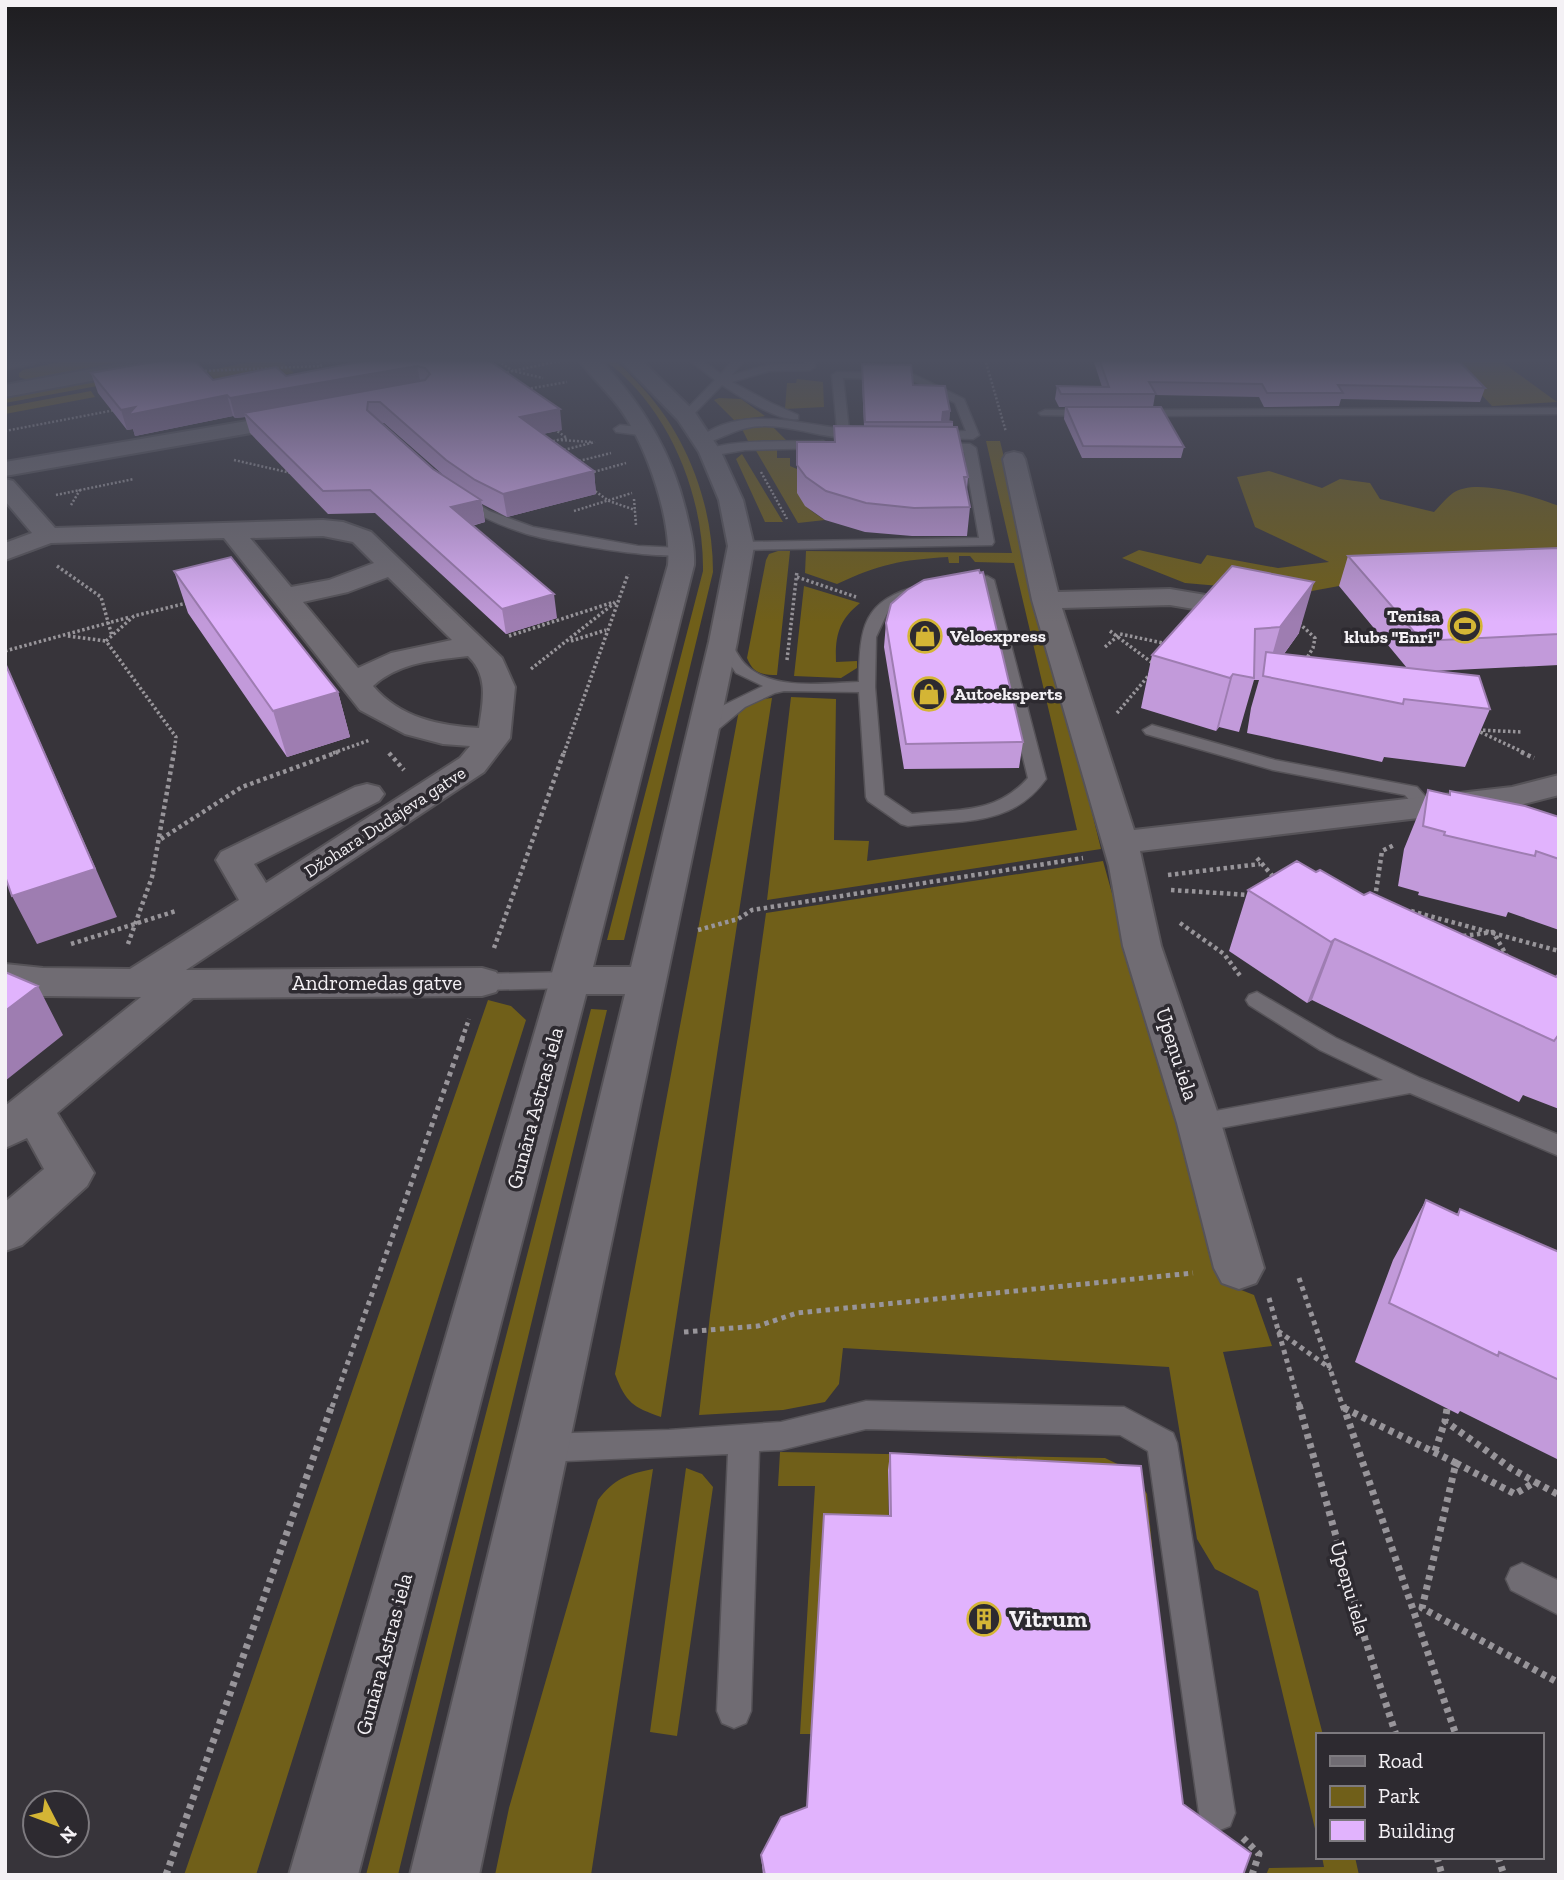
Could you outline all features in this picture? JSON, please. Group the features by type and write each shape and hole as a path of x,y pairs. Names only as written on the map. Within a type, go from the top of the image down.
{"street":[{"path":"5,469 129,447"},
{"name":"Gunāra Astras iela","path":"323,1875 570,980 682,552 662,447"},
{"name":"Gunāra Astras iela","path":"444,1875 648,981 723,642 741,545 731,500 669,447"},
{"name":"Upeņu iela","path":"1014,459 1046,600 1083,716 1135,862 1142,946 1199,1123 1239,1268"},
{"path":"5,486 61,527"},
{"path":"5,552 61,527 342,530 362,537 487,658 500,687 494,738 440,736 401,723 371,704 230,530"},
{"path":"284,596 341,587 391,565"},
{"path":"1046,600 1170,597 1297,620"},
{"path":"356,686 377,668 406,658 475,646"},
{"name":"Džohara Dudajeva gatve","path":"131,969 260,904 472,765 494,738"},
{"path":"1135,862 1240,830 1385,813 1439,818 1521,803 1559,785"},
{"path":"260,904 234,860 368,794"},
{"name":"Andromedas gatve","path":"5,978 43,982 131,969 184,984 482,982"},
{"path":"570,980 648,981"},
{"path":"5,1231 71,1173 18,1120 184,984"}],"lane":[{"path":"741,545 987,542 970,448 961,447"},
{"path":"446,485 484,514 512,526 638,550 682,552"},
{"path":"987,580 1037,779 1023,795 997,811 908,820 875,797 867,687 868,637 883,606 939,584 987,580"},
{"path":"723,642 743,670 759,679 784,686 867,687"},
{"path":"701,734 727,709 750,695 784,686"},
{"path":"1152,730 1273,765 1411,791 1439,818"},
{"name":"Andromedas gatve","path":"482,982 570,980"},
{"path":"1257,1000 1328,1044 1412,1084 1559,1146"},
{"path":"1199,1123 1412,1084"},
{"path":"542,1448 668,1444 781,1436 866,1415 1124,1421 1162,1443 1217,1813"},
{"path":"734,1711 744,1438"},
{"path":"1522,1579 1559,1599"}],"path":[{"path":"552,447 568,458"},
{"path":"564,465 635,447"},
{"path":"586,474 646,447"},
{"path":"166,1875 607,630 638,550 632,493 638,477 657,447"},
{"path":"1010,447 1014,459"},
{"path":"559,452 565,450"},
{"path":"55,459 81,492 61,527 53,563 101,597 112,636"},
{"path":"232,459 291,473"},
{"path":"585,483 609,501 635,510"},
{"path":"797,577 883,606"},
{"path":"5,651 202,599"},
{"path":"475,646 618,600"},
{"path":"106,641 134,616"},
{"path":"1297,620 1314,638 1313,648 1302,664"},
{"path":"1099,628 1172,645"},
{"path":"565,643 607,630"},
{"path":"1105,647 1120,634"},
{"path":"1109,718 1119,711 1157,666 1146,663 1120,634"},
{"path":"64,635 106,641 176,737 170,787 154,865 135,924 131,969"},
{"path":"1522,732 1475,729 1537,759"},
{"path":"1374,902 1382,851 1396,844 1399,832 1385,813"},
{"path":"1240,830 1261,864 1285,890"},
{"path":"752,910 1098,855 1135,862 1261,864"},
{"path":"1163,889 1254,895"},
{"path":"1401,909 1559,951"},
{"path":"1173,919 1224,954 1257,1000"},
{"path":"63,946 135,924"},
{"path":"1456,937 1493,932"},
{"path":"1493,932 1513,967"},
{"path":"684,1332 758,1326 797,1313 1239,1268"},
{"name":"Upeņu iela","path":"1239,1268 1268,1294 1365,1639 1395,1733"},
{"path":"1299,1278 1455,1733"},
{"path":"1277,1330 1331,1369"},
{"path":"1343,1408 1435,1451 1515,1494 1535,1482"},
{"path":"1435,1451 1447,1409"},
{"path":"1445,1421 1535,1482 1559,1494"},
{"path":"1422,1608 1456,1463"},
{"path":"1412,1604 1559,1683"}],"green space":[{"path":"675,447 683,447 702,495 712,546 713,572 624,940 607,940 703,571 697,512"},
{"path":"987,447 1001,447 1101,849 767,900 791,697 836,699 834,840 869,841 867,861 1077,830 1014,563 975,562 970,556 959,556 959,563 949,563 948,557 916,560 878,567 837,584 805,573 806,551 1012,553"},
{"path":"755,449 777,449 777,458 790,458 790,466 797,469 799,493 805,505 825,520 798,523"},
{"path":"742,454 783,522 765,522 736,459"},
{"path":"1269,471 1322,488 1340,479 1370,483 1380,499 1434,512 1453,493 1476,487 1506,490 1559,506 1559,578 1339,586 1301,593 1185,583 1122,558 1139,550 1201,564 1207,555 1278,568 1329,562 1255,527 1237,477"},
{"path":"790,551 777,675 771,675 755,670 747,658 766,560 769,554"},
{"path":"804,586 860,603 843,622 838,636 836,662 857,661 857,668 841,678 794,676"},
{"path":"772,698 661,1417 632,1403 623,1392 615,1374 739,710 754,700"},
{"path":"1103,861 1210,1245 1231,1286 1254,1295 1272,1346 1223,1352 1322,1733 1316,1733 1316,1833 1258,1591 1215,1569 1197,1539 1169,1367 843,1348 839,1384 825,1402 783,1410 699,1415 710,1315 766,913"},
{"path":"488,1000 511,1006 526,1020 256,1875 184,1875"},
{"path":"591,1009 607,1010 398,1875 366,1875"},
{"path":"780,1452 1105,1458 1132,1471 1147,1494 1168,1707 888,1470 889,1532 811,1734 800,1734 815,1486 778,1486"},
{"path":"686,1468 702,1474 713,1487 677,1736 650,1732"},
{"path":"653,1469 591,1875 495,1875 509,1808 598,1500 622,1478"},
{"path":"1322,1859 1355,1859 1359,1875 1266,1875 1269,1868 1324,1867"}],"building":[{"path":"278,447 408,447 433,469 481,500 451,507 554,594 502,609 370,490 323,491"},
{"path":"431,447 561,447 594,471 503,494 475,480"},
{"path":"797,447 961,447 968,477 964,477 970,507 914,508 866,503 826,491 806,477 797,465"},
{"path":"1559,548 1559,634 1422,641 1348,556"},
{"path":"231,557 338,692 273,711 174,571"},
{"path":"1232,566 1314,582 1280,627 1255,629 1254,678 1233,674 1230,678 1152,655"},
{"path":"979,570 980,573 983,572 1023,742 906,744 886,623 891,604 924,580"},
{"path":"1266,652 1479,676 1490,709 1404,699 1403,704 1263,676"},
{"path":"5,663 95,869 12,896 5,876"},
{"path":"1428,790 1450,795 1450,791 1525,806 1559,817 1559,859 1536,851 1535,856 1444,835 1445,832 1423,826"},
{"path":"1297,861 1316,872 1320,870 1364,895 1370,892 1556,977 1559,973 1559,1034 1554,1041 1335,939 1331,942 1248,890"},
{"path":"5,972 38,986 5,1011"},
{"path":"1426,1200 1458,1215 1460,1209 1559,1252 1559,1380 1499,1352 1498,1356 1389,1303"},
{"name":"Vitrum","path":"890,1453 1141,1466 1183,1804 1251,1853 1243,1875 765,1875 761,1855 781,1817 807,1807 824,1514 891,1516"}],"place":[{"name":"Tenisa klubs \"Enri\"","path":"1465,626"},
{"name":"Veloexpress","path":"925,636"},
{"name":"Autoeksperts","path":"929,694"},
{"name":"Vitrum","path":"984,1619"}]}
